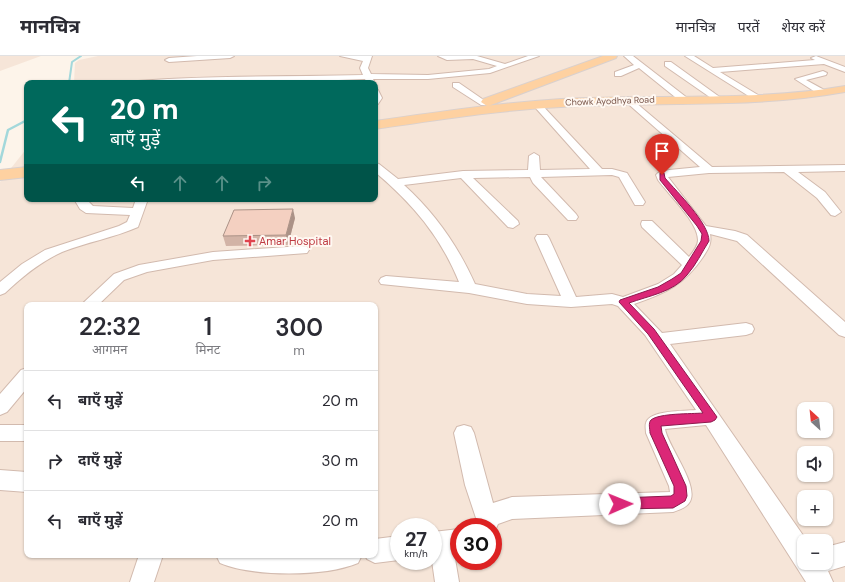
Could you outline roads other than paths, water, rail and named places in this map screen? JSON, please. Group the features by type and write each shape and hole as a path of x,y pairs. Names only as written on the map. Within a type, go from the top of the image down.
{"main road":[{"path":"465,112 484,103 608,56"},
{"name":"Chowk Ayodhya Road","path":"378,125 465,112 538,105 629,100 755,97 823,93 845,89"},
{"path":"3,175 24,172"}],"street":[{"path":"169,60 230,56"},
{"path":"208,80 230,56"},
{"path":"344,56 368,58 364,68 369,80"},
{"path":"442,56 448,58 468,57 484,59 505,66"},
{"path":"484,59 493,56"},
{"path":"285,80 369,80 391,76 428,77 484,72 535,56"},
{"path":"628,56 683,99"},
{"path":"689,56 755,97"},
{"path":"810,56 845,70"},
{"path":"711,70 824,62"},
{"path":"668,64 718,98"},
{"path":"618,74 640,65"},
{"path":"823,73 799,79 823,93"},
{"path":"456,85 484,103"},
{"path":"629,100 709,170"},
{"path":"538,105 600,172"},
{"path":"534,156 534,173 542,187 572,217"},
{"path":"378,168 396,183 435,224 452,248 469,288"},
{"path":"786,168 821,195 835,212"},
{"path":"623,302 666,286 684,274 705,241 705,234 702,228 662,178 662,175 709,170 845,168"},
{"path":"396,183 435,176 463,174 612,172 623,175 638,202"},
{"path":"463,174 513,224"},
{"path":"0,290 18,273 57,249 103,237 133,224 139,205 90,210 84,206 82,202"},
{"path":"647,224 690,265"},
{"path":"702,228 735,235 742,238 842,325"},
{"path":"542,238 571,302"},
{"path":"92,302 119,277 144,268 213,256 302,250"},
{"path":"386,281 469,288 527,299 571,302 612,299 630,306 657,340 711,417 797,546"},
{"path":"657,340 746,329"},
{"path":"3,398 24,377"},
{"path":"491,518 497,512 512,508 673,502 681,496 680,486 656,433 655,424 660,421 711,417"},
{"path":"0,433 24,433"},
{"path":"464,433 485,518"},
{"path":"0,480 24,482"},
{"path":"444,543 447,582"},
{"path":"378,551 390,549"},
{"path":"833,557 845,554"},
{"path":"142,582 150,558"},
{"path":"238,558 273,562 329,558"},
{"path":"813,570 821,582"}],"waterway":[{"path":"69,80 72,62 81,56"},
{"path":"0,162 8,130 24,122"}],"place":[{"name":"Amar Hospital","path":"250,241"}]}
